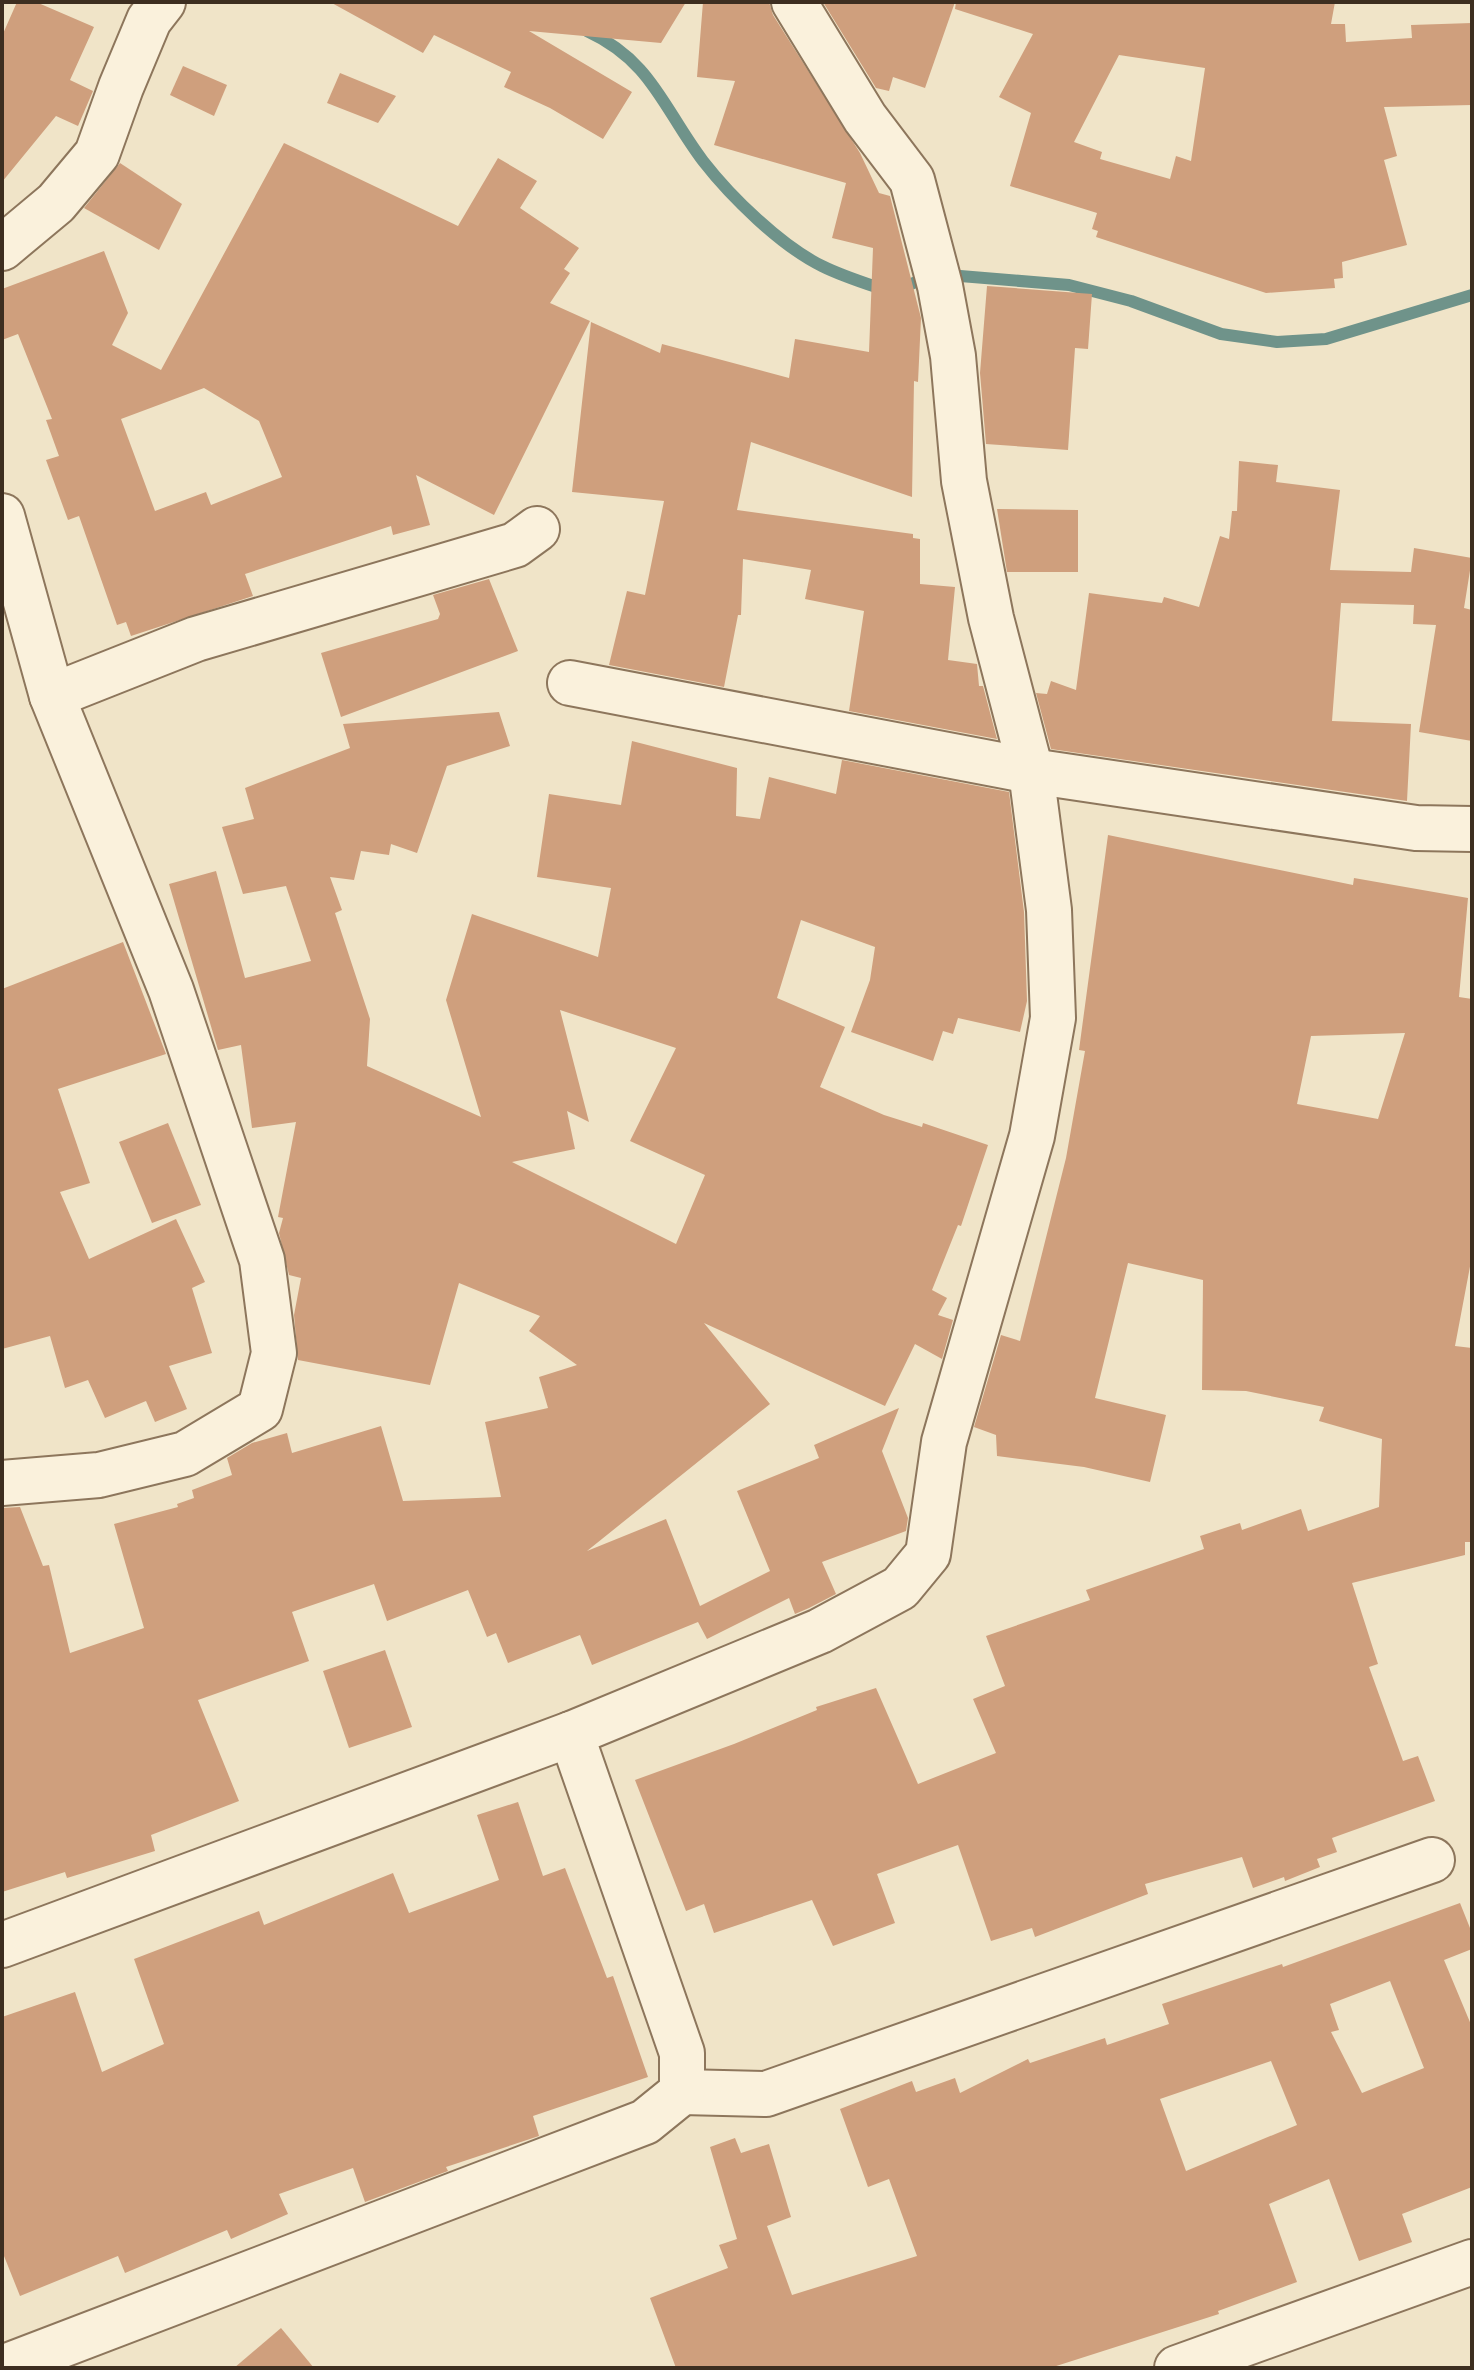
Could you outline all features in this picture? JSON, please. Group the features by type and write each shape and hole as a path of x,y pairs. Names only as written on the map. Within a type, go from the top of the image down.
{"street":[{"path":"2,248 56,203 97,154 149,20 163,2"},
{"path":"2,1945 571,1734 820,1631 900,1588 928,1554 944,1442 1032,1136 1053,1018 1049,910 1031,771 991,618 964,481 945,308 912,180 865,118 794,2"},
{"path":"2,516 52,696 171,990 257,1245 274,1353 260,1409 185,1454 99,1475 2,1483"},
{"path":"52,696 196,639 515,545 537,529"},
{"path":"570,683 1031,771 1416,828 1472,829"},
{"path":"571,1734 682,2053 682,2092"},
{"path":"2,2368 645,2122 682,2092 766,2094 1432,1860"},
{"path":"1177,2368 1472,2262"}],"building":[{"path":"17,2 36,2 94,27 70,80 93,91 78,126 56,116 2,182 2,36"},
{"path":"330,2 686,2 661,43 529,31 632,92 603,139 550,108 504,87 511,72 434,35 423,53"},
{"path":"703,2 769,2 773,15 860,153 879,193 890,196 921,318 918,382 914,381 912,497 751,442 737,510 913,534 913,538 920,539 920,584 955,587 948,660 977,664 979,686 983,686 997,739 849,711 864,611 805,599 811,570 743,559 741,615 738,615 724,687 609,665 627,591 645,595 664,501 572,492 591,322 660,353 662,344 789,378 795,339 869,352 873,248 832,238 846,183 714,145 735,81 697,77"},
{"path":"823,2 955,2 925,88 893,77 889,91 876,88"},
{"path":"956,2 1335,2 1331,24 1345,24 1346,42 1412,38 1411,25 1472,23 1472,105 1384,107 1397,156 1384,160 1407,245 1342,262 1343,278 1334,279 1335,288 1266,293 1096,237 1098,231 1092,229 1097,213 1010,186 1031,113 999,97 1033,34 955,9","holes":["1119,55 1205,68 1191,161 1176,156 1170,179 1100,159 1102,152 1074,142"]},
{"path":"183,66 227,85 214,116 170,95"},
{"path":"340,73 396,96 378,123 327,103"},
{"path":"284,143 458,226 498,158 537,181 520,208 579,248 564,269 570,273 550,303 590,321 494,515 416,475 430,525 393,535 391,526 245,574 253,596 131,636 126,622 117,625 79,516 68,520 46,460 59,456 46,420 52,419 18,334 2,340 2,289 104,251 128,313 112,345 161,370","holes":["204,388 259,421 282,477 211,505 206,492 155,511 121,419"]},
{"path":"120,163 182,204 159,250 84,208"},
{"path":"987,286 1092,294 1088,349 1075,348 1068,450 986,444 980,373"},
{"path":"1239,461 1278,465 1276,482 1340,490 1330,570 1411,572 1414,548 1472,558 1464,608 1472,610 1472,741 1419,732 1436,625 1413,624 1414,605 1341,603 1332,721 1411,724 1407,801 1051,749 1036,693 1047,694 1051,681 1076,690 1089,593 1162,603 1164,597 1199,607 1220,536 1229,539 1232,511 1237,511"},
{"path":"997,509 1078,510 1078,572 1007,572"},
{"path":"489,579 518,651 341,717 321,653 438,619 440,614 433,595"},
{"path":"499,712 510,746 447,766 417,853 391,844 389,855 361,851 354,880 330,877 342,910 335,913 370,1019 367,1066 481,1117 446,1000 472,914 598,957 611,888 537,877 549,794 621,805 632,741 737,768 736,816 760,819 769,777 836,794 842,760 1009,792 1024,912 1027,1001 1020,1032 958,1018 953,1034 943,1031 933,1061 851,1032 870,980 875,947 801,920 777,998 845,1027 820,1087 884,1115 922,1127 923,1123 988,1145 961,1226 958,1225 932,1290 947,1298 938,1315 953,1320 942,1359 915,1344 885,1406 704,1323 770,1404 587,1551 666,1519 700,1606 770,1571 737,1491 819,1458 814,1445 899,1408 882,1451 908,1518 906,1531 822,1562 836,1594 795,1614 789,1598 707,1639 698,1622 592,1665 580,1635 508,1663 496,1633 487,1637 468,1590 387,1621 374,1584 292,1612 309,1661 198,1700 239,1801 151,1835 155,1851 67,1878 65,1872 2,1892 2,1508 20,1507 43,1566 49,1565 70,1653 144,1628 114,1524 178,1507 177,1504 194,1498 192,1490 232,1475 227,1458 252,1443 287,1433 292,1453 381,1426 403,1501 501,1497 485,1422 548,1408 539,1377 577,1365 529,1331 540,1316 459,1283 430,1385 298,1360 294,1315 301,1278 289,1275 279,1233 283,1218 278,1217 296,1122 252,1128 241,1045 218,1050 169,884 216,871 245,978 311,961 286,886 243,894 222,827 254,819 245,788 350,748 343,724","holes":["560,1010 676,1048 630,1141 705,1175 676,1244 512,1162 575,1149 567,1111 589,1122"]},
{"path":"1108,835 1353,885 1354,878 1468,898 1459,997 1472,999 1472,1256 1455,1346 1472,1348 1472,1542 1465,1542 1465,1555 1352,1583 1378,1664 1369,1667 1403,1761 1418,1756 1435,1801 1332,1838 1337,1852 1317,1859 1320,1867 1285,1881 1284,1877 1253,1888 1242,1857 1145,1884 1148,1894 1035,1937 1032,1928 991,1941 958,1845 877,1874 895,1923 833,1946 812,1900 714,1933 704,1904 686,1911 635,1780 734,1744 817,1710 816,1707 876,1688 918,1784 996,1753 973,1699 1005,1686 986,1636 1090,1600 1086,1590 1204,1549 1200,1536 1240,1523 1242,1530 1301,1509 1308,1531 1379,1507 1382,1439 1319,1421 1324,1407 1246,1391 1202,1390 1203,1280 1128,1263 1095,1398 1166,1415 1150,1482 1084,1467 997,1456 996,1435 974,1427 1001,1335 1020,1341 1066,1158 1085,1051 1079,1050","holes":["1405,1033 1378,1119 1297,1104 1311,1036"]},
{"path":"123,942 166,1054 58,1089 90,1183 60,1192 89,1259 176,1219 205,1282 192,1288 212,1353 169,1366 187,1409 155,1422 146,1401 105,1418 88,1380 65,1388 50,1336 2,1349 2,989"},
{"path":"168,1123 201,1205 152,1223 119,1142"},
{"path":"385,1650 412,1727 349,1748 323,1671"},
{"path":"518,1802 543,1876 565,1868 607,1978 613,1976 648,2077 533,2116 539,2136 446,2167 448,2171 365,2202 353,2168 279,2194 288,2214 231,2239 227,2230 125,2273 118,2256 20,2296 2,2251 2,2017 75,1992 102,2072 164,2044 134,1959 259,1911 264,1925 393,1873 409,1913 499,1880 477,1815"},
{"path":"1460,1903 1472,1933 1472,1949 1444,1960 1472,2027 1472,2187 1402,2214 1412,2242 1359,2261 1329,2179 1269,2204 1297,2282 1218,2311 1219,2314 1050,2368 676,2368 650,2298 728,2268 719,2245 737,2239 710,2147 735,2138 741,2153 769,2144 791,2217 767,2226 792,2295 917,2256 889,2179 868,2187 840,2109 912,2081 916,2092 955,2078 960,2093 1028,2059 1030,2063 1105,2038 1107,2045 1169,2024 1162,2004 1282,1964 1283,1967","holes":["1390,1981 1424,2068 1362,2093 1331,2032 1339,2030 1330,2004","1271,2061 1297,2125 1186,2171 1160,2099"]},
{"path":"281,2328 314,2368 234,2368"}],"waterway":[{"path":"587,31 609,43 642,71 703,161 742,205 774,233 822,266 891,292 936,274 1069,285 1131,301 1221,334 1277,342 1326,339 1472,295"}]}
